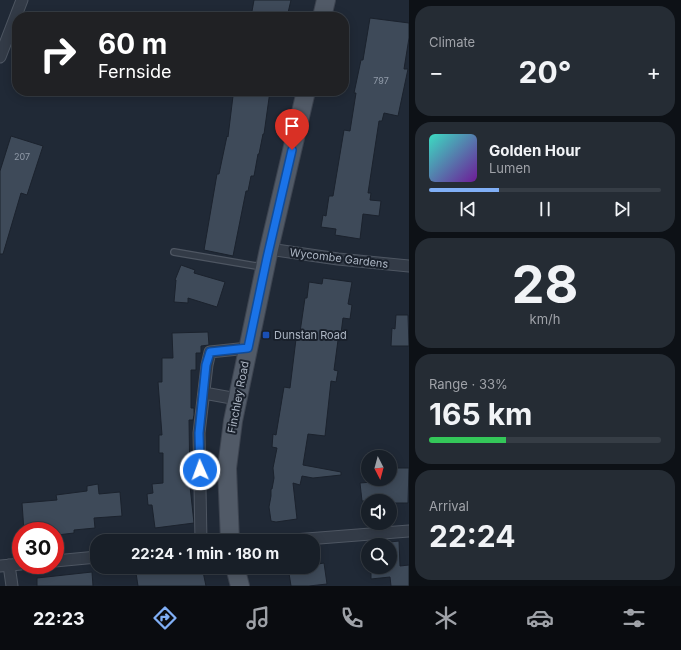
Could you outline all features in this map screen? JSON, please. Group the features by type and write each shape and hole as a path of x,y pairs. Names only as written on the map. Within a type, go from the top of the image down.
{"main road":[{"path":"323,12 326,0"},
{"name":"Finchley Road","path":"230,534 227,468 229,443 269,249 305,96"},
{"path":"237,574 240,586"}],"street":[{"path":"17,12 22,0"},
{"path":"0,57 12,26"},
{"name":"Wycombe Gardens","path":"269,249 338,259 409,266"},
{"path":"201,534 199,433 206,365 210,352 248,348"},
{"path":"204,393 237,399"},
{"path":"320,538 409,531"},
{"path":"64,560 90,558"},
{"path":"4,566 12,586"}],"lane":[{"path":"174,252 265,268"}],"building":[{"path":"254,0 291,0 288,12 252,12"},
{"path":"370,18 409,23 409,38 404,69 408,69 398,116 384,113 382,121 379,121 368,193 371,193 370,200 381,201 379,216 363,214 360,239 335,235 336,229 321,227 323,215 326,216 329,196 333,196 344,130 350,131 356,93 354,93 361,60 363,60"},
{"path":"233,96 269,96 264,134 258,154 254,176 251,176 248,191 246,191 233,256 204,250 217,174 219,174 227,136 228,137"},
{"path":"11,136 43,146 27,195 21,193 3,254 0,254 0,171"},
{"path":"181,265 195,270 194,273 225,282 217,307 188,298 188,303 174,302 175,280"},
{"path":"323,278 352,282 348,304 352,305 350,319 343,318 340,341 338,340 334,370 338,371 336,382 331,381 325,436 308,434 303,465 341,472 341,475 313,478 302,476 300,485 293,483 297,519 276,522 271,521 269,507 274,478 273,468 277,448 272,447 273,434 276,435 284,387 290,388 296,339 299,339 309,282 322,284"},
{"path":"396,315 408,315 409,346 391,346 392,328 395,329"},
{"path":"208,332 209,345 201,346 201,353 196,353 196,370 191,370 191,408 194,408 194,415 193,420 189,420 190,486 194,523 155,528 152,505 148,505 147,494 153,493 152,484 163,483 163,453 159,453 159,435 162,435 158,382 162,382 162,358 173,358 172,333"},
{"path":"397,468 409,468 408,503 397,503 397,494 361,494 360,483 361,486 397,486"},
{"path":"98,484 99,494 120,492 122,516 94,518 95,528 74,530 74,533 64,534 64,522 23,522 22,503 57,500 56,495 87,491 87,486"},
{"path":"397,541 399,541 400,566 409,565 409,586 391,586 390,577 371,579 371,574 397,574"},
{"path":"324,563 327,584 291,586 289,574 320,574 320,564"},
{"path":"90,572 90,574 92,574 93,586 37,586 37,578"},
{"path":"136,574 203,574 206,586 138,586"}],"place":[{"name":"Dunstan Road","path":"266,335"}],"route":[{"path":"200,470 199,433 206,365 210,352 248,348 292,150"}]}
